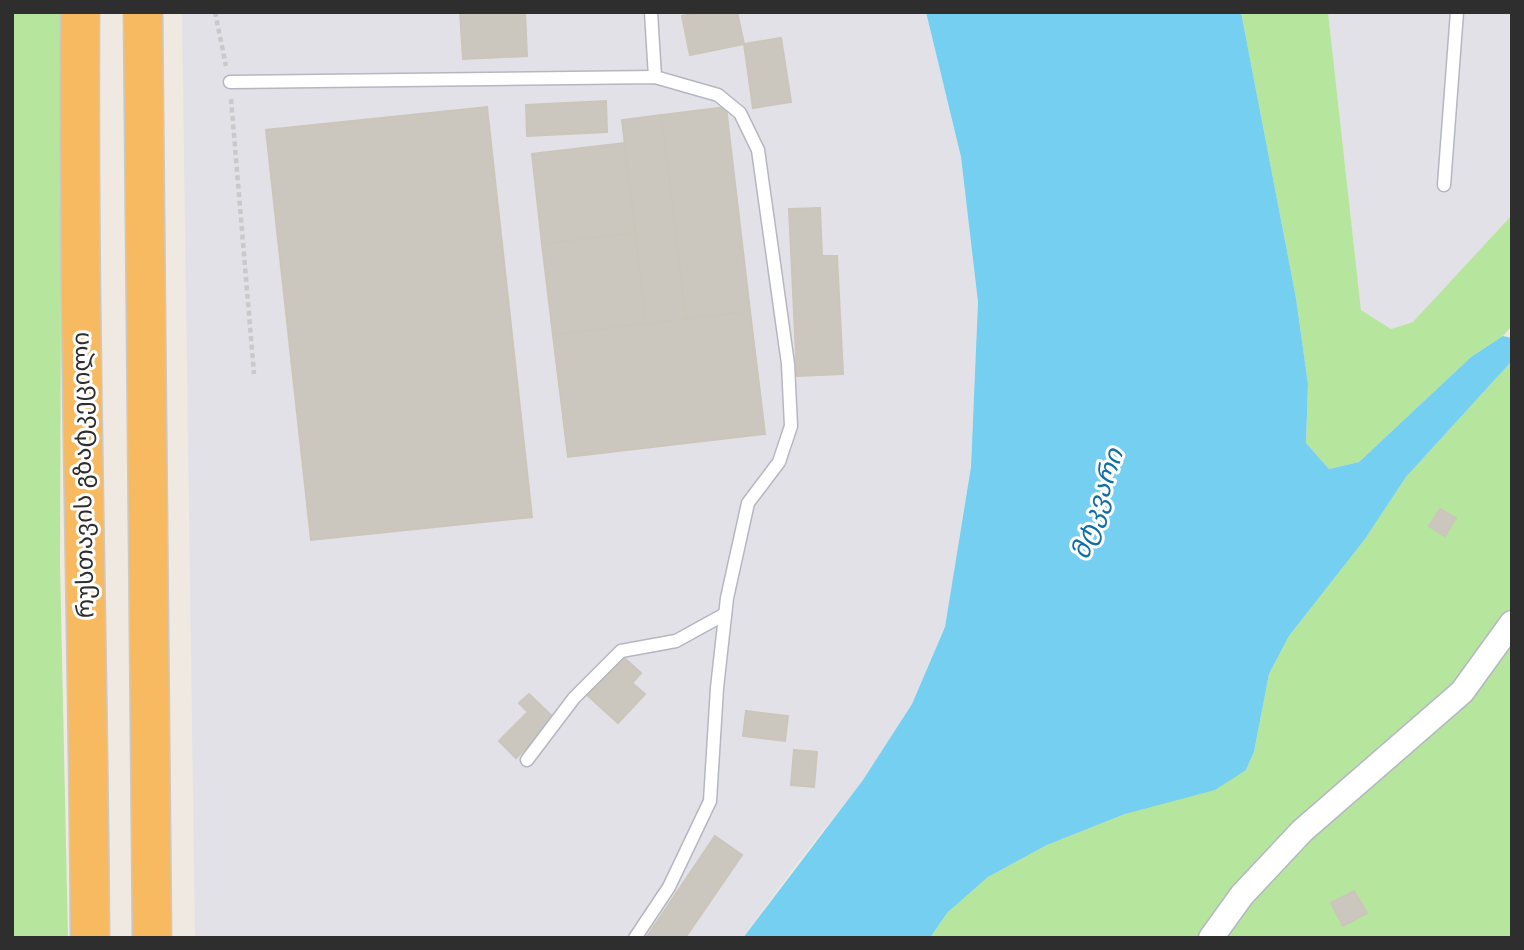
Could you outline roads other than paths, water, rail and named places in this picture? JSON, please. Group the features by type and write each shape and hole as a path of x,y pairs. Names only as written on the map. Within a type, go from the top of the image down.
{"highway":[{"name":"რუსთავის გზატკეცილი","path":"80,12 79,239 90,938"},
{"path":"143,12 152,938"}],"street":[{"path":"1211,938 1242,895 1302,831 1462,692 1512,623"}],"lane":[{"path":"651,12 655,77"},
{"path":"1444,185 1457,12"},
{"path":"229,82 655,77 718,95 740,113 758,150 788,364 791,425 779,462 748,503 725,614 710,801 669,887 635,938"},
{"path":"527,760 575,698 621,651 676,640 725,614"}],"water":[{"name":"მტკვარი","path":"926,12 1241,12 1296,298 1308,384 1306,443 1329,469 1359,462 1471,357 1503,336 1512,338 1510,363 1406,477 1365,539 1289,636 1269,674 1254,752 1246,770 1215,790 1125,814 1047,845 988,877 947,913 930,938 743,938 863,780 912,704 945,627 971,467 978,302 961,157"}]}
